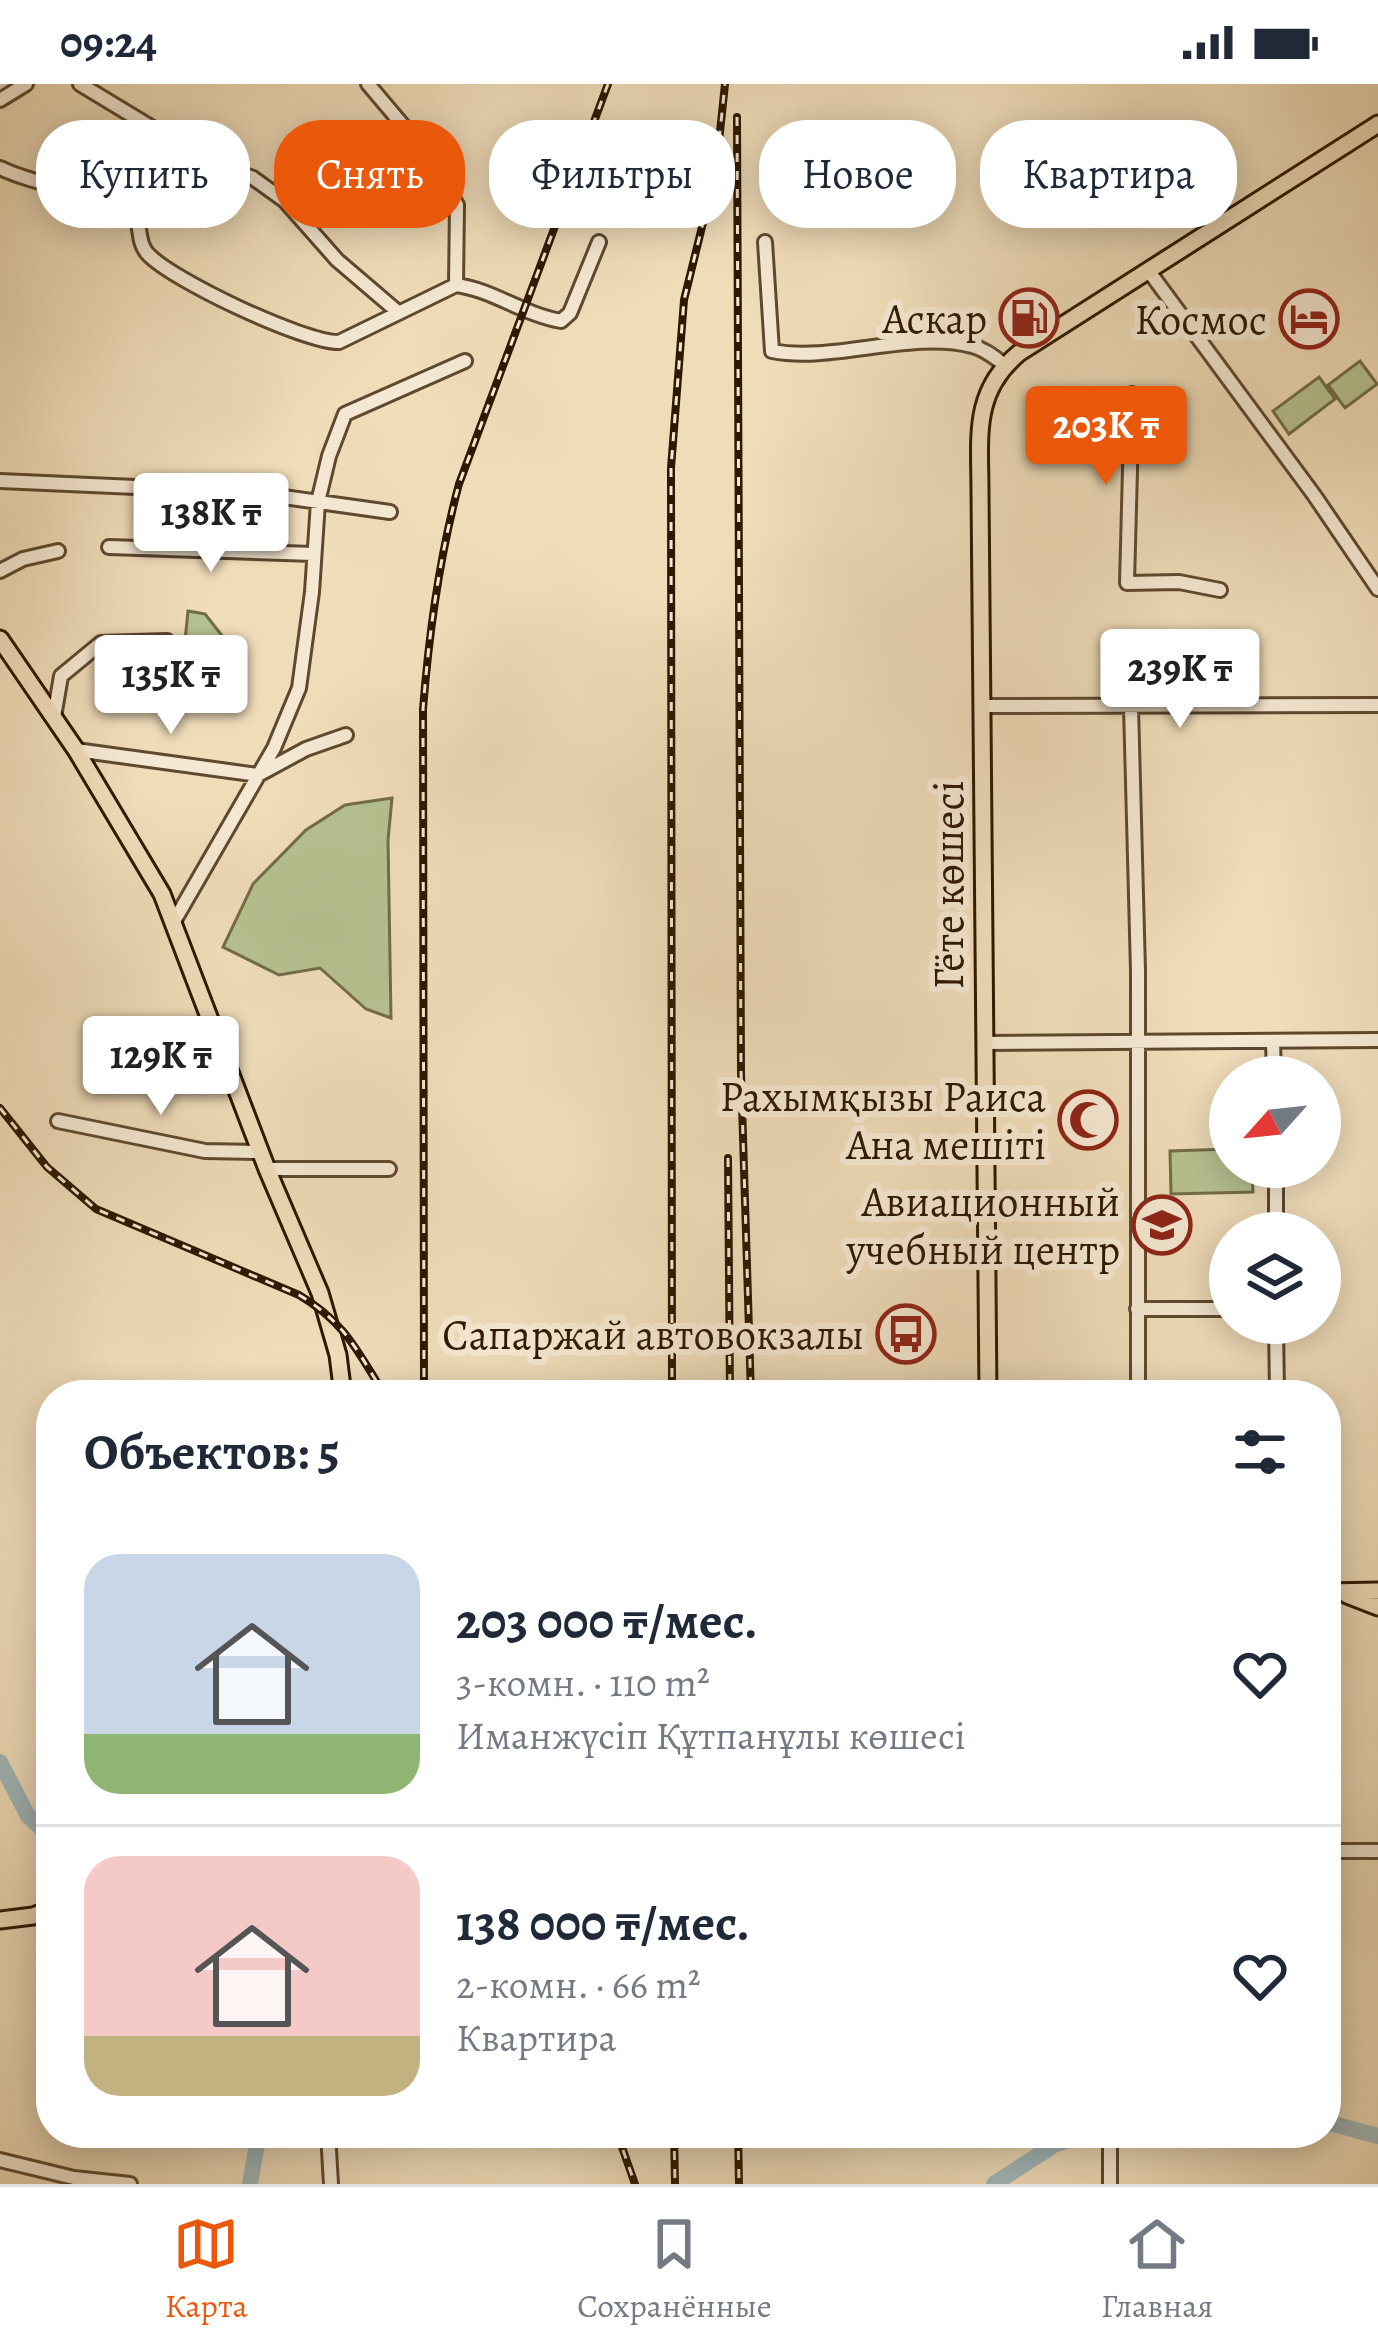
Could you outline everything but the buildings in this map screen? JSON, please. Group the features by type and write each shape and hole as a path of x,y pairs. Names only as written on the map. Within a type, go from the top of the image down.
{"main road":[{"path":"1000,371 1378,124"},
{"name":"Гёте көшесі","path":"988,1380 980,426 986,392 1000,371"},
{"path":"0,639 76,750 162,894 260,1152 320,1293 341,1380"},
{"path":"1341,1592 1378,1591"},
{"path":"1341,1595 1378,1606"},
{"path":"0,1920 36,1915"}],"street":[{"path":"0,100 26,84"},
{"path":"80,84 207,161 253,178 285,201 337,260 399,314"},
{"path":"368,84 428,154 457,205 456,285"},
{"path":"0,168 128,208 140,223 141,246 151,258 224,300 292,331 339,342 456,285 482,288 495,299 561,321 570,313 599,242"},
{"path":"765,242 772,351 955,343 976,346 1000,371"},
{"path":"1148,270 1378,589"},
{"path":"173,923 280,736 298,688 318,502 328,456 345,414 465,362"},
{"path":"1132,394 1127,584 1179,582 1220,590"},
{"path":"0,481 248,492 390,512"},
{"path":"109,548 314,554"},
{"path":"0,571 22,559 58,551"},
{"path":"53,716 61,676 101,644 167,641"},
{"path":"983,706 1378,704"},
{"path":"1131,707 1139,1041 1138,1380"},
{"path":"76,750 258,776 306,749 346,735"},
{"path":"985,1042 1378,1040"},
{"path":"1273,1041 1273,1056"},
{"path":"58,1121 206,1151 260,1152"},
{"path":"267,1169 389,1169"},
{"path":"1137,1309 1209,1309"},
{"path":"1276,1344 1277,1380"},
{"path":"1341,1851 1378,1851"},
{"path":"329,2148 331,2184"},
{"path":"1110,2148 1110,2184"},
{"path":"0,2160 74,2181 130,2184"}],"green space":[{"path":"1360,361 1377,384 1345,408 1328,385"},
{"path":"1319,377 1335,399 1289,434 1273,411"},
{"path":"188,611 205,614 245,665 244,674 203,698 175,679 168,685 184,651"},
{"path":"392,798 388,840 391,1018 366,1009 320,968 279,975 223,947 253,884 306,830 345,805"},
{"path":"1209,1150 1209,1188 1253,1188 1253,1192 1171,1194 1170,1151"}],"waterway":[{"path":"0,1762 36,1823"},
{"path":"1341,2126 1378,2136"},
{"path":"250,2184 256,2148"},
{"path":"994,2184 1049,2148"}],"railway":[{"path":"424,1380 423,709 432,624 459,484 608,84"},
{"path":"672,1380 671,468 684,300 716,170 725,84"},
{"path":"737,117 741,1072 751,1380"},
{"path":"0,1108 47,1167 96,1209 299,1295 349,1339 375,1380"},
{"path":"728,1158 730,1380"},
{"path":"622,2148 635,2184"},
{"path":"674,2148 675,2184"},
{"path":"738,2148 739,2184"}],"place":[{"name":"Аскар","path":"1029,318"},
{"name":"Космос","path":"1309,319"},
{"name":"Рахымқызы Раиса Ана мешіті","path":"1088,1120"},
{"name":"Авиационный учебный центр","path":"1162,1225"},
{"name":"Сапаржай автовокзалы","path":"906,1334"}]}
